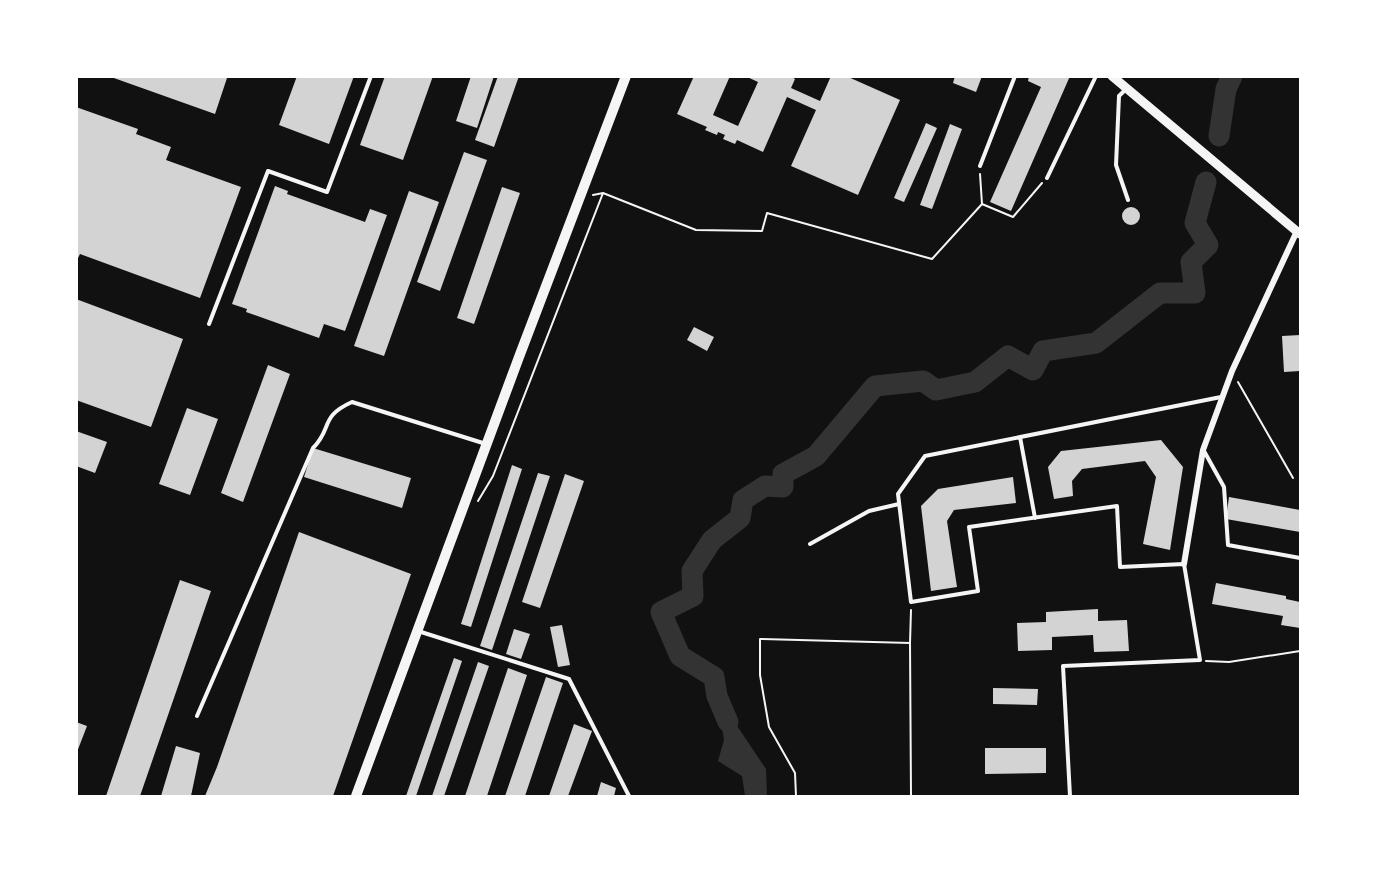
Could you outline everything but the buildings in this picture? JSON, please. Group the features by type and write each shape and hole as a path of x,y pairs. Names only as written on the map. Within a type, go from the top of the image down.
{"main road":[{"path":"356,796 486,444 626,76"}],"street":[{"path":"1112,76 1299,232 1232,371 1203,450 1184,564"}],"lane":[{"path":"209,324 268,171 327,192 371,76"},
{"path":"980,166 1015,76"},
{"path":"1047,178 1096,76"},
{"path":"1126,88 1119,96 1116,165 1128,200"},
{"path":"1070,796 1063,666 1200,660 1184,564 1120,567 1117,506 969,527 978,591 911,602 898,494 925,456 1222,397"},
{"path":"197,716 313,448 322,439 329,417 352,402 486,444"},
{"path":"1020,437 1035,518"},
{"path":"1203,450 1224,487 1228,545 1300,558"},
{"path":"810,544 868,512 899,504"},
{"path":"418,630 569,679 629,796"}],"path":[{"path":"590,195 603,193 696,230 762,231 767,213 932,259 982,204 980,166"},
{"path":"982,204 1013,217 1047,178"},
{"path":"476,504 493,476 603,193"},
{"path":"1232,371 1293,478"},
{"path":"911,602 911,796"},
{"path":"796,796 795,773 769,727 760,675 760,639 910,643"},
{"path":"1200,660 1229,663 1300,651"}],"shaded area":[{"path":"717,696 766,769 767,796 745,796 742,776 718,761 724,740"}],"waterway":[{"path":"1219,136 1226,89 1232,76"},
{"path":"728,722 717,696 714,677 680,656 661,612 693,596 692,571 712,540 740,518 743,500 765,486 783,487 783,474 816,456 875,386 923,381 936,390 975,382 1008,356 1033,370 1043,351 1096,343 1160,293 1195,293 1191,262 1208,245 1195,223 1206,182"}]}
